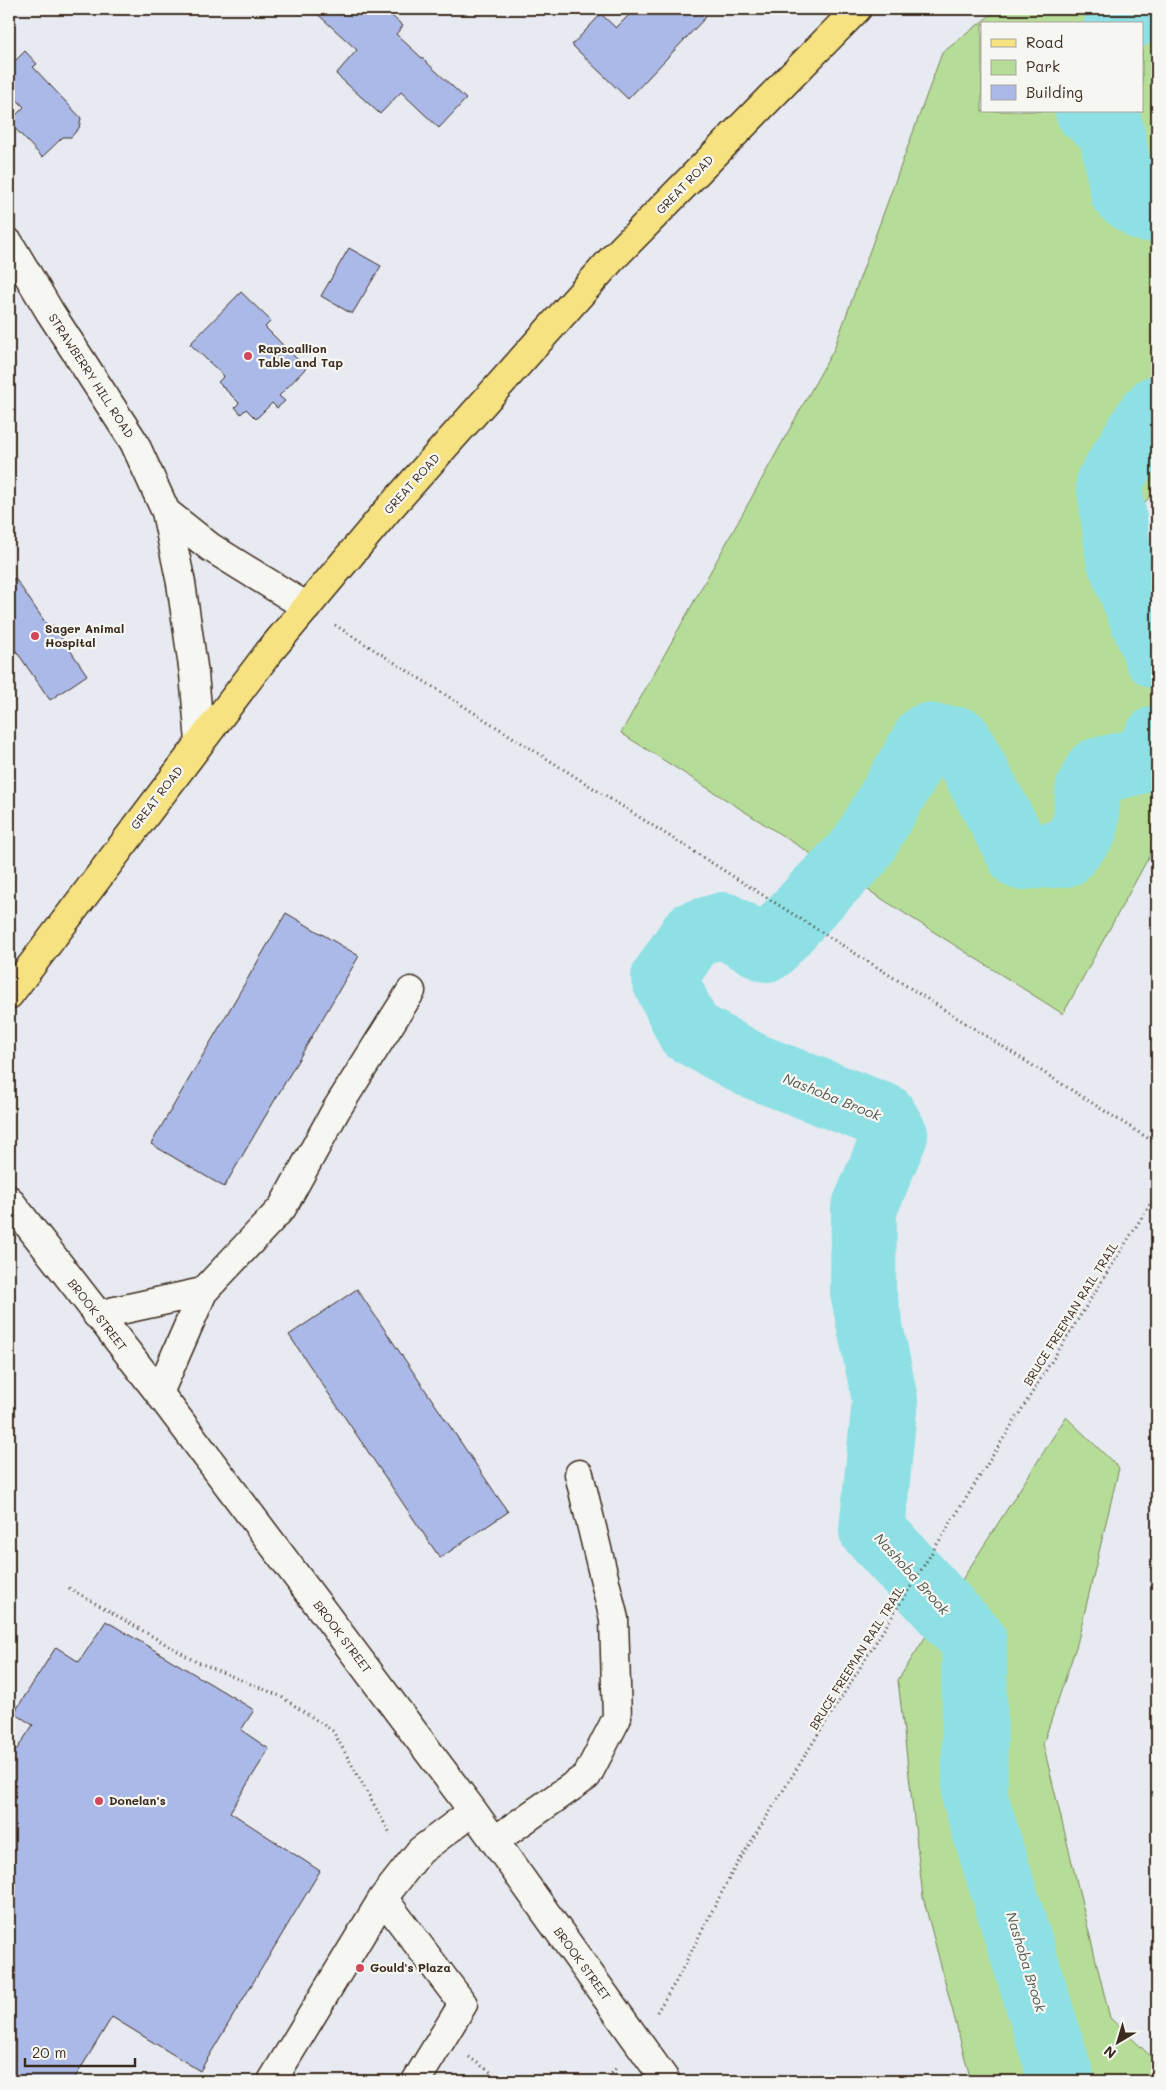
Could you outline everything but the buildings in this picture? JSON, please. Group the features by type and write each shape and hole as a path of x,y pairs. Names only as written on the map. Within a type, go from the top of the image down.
{"main road":[{"name":"GREAT ROAD","path":"9,995 269,652 387,511 611,260 857,9"}],"street":[{"name":"STRAWBERRY HILL ROAD","path":"9,243 50,312 134,442 166,512 181,583 194,674 200,742"},
{"name":"STRAWBERRY HILL ROAD","path":"166,512 210,547 307,607"},
{"path":"159,1393 203,1292 282,1208 336,1110 411,990"},
{"name":"BROOK STREET","path":"9,1200 159,1393 473,1811 666,2081"},
{"path":"97,1315 203,1292"},
{"path":"494,1841 587,1776 617,1718 614,1619 579,1474"},
{"path":"272,2081 383,1898 420,1852 473,1811"},
{"path":"383,1898 463,2004 416,2081"}],"path":[{"path":"307,607 1157,1144"},
{"name":"BRUCE FREEMAN RAIL TRAIL","path":"605,2081 637,2042 675,1983 734,1869 1157,1193"},
{"path":"69,1588 195,1661 280,1696 332,1731 408,1866"},
{"path":"442,2038 503,2081"}],"green space":[{"path":"998,9 1157,9 1157,488 1131,519 1157,574 1157,842 1063,1014 621,733 834,349 942,53 981,22 981,112 1144,112 1144,22 981,22"},
{"path":"1066,1417 1119,1468 1077,1644 1043,1744 1110,2018 1157,2062 1157,2081 971,2081 923,1897 898,1680"}],"waterway":[{"name":"Nashoba Brook","path":"1121,22 1144,9"},
{"name":"Nashoba Brook","path":"1089,112 1111,129 1123,193 1145,209 1157,201"},
{"name":"Nashoba Brook","path":"1157,408 1150,415 1109,482 1119,559 1157,656"},
{"name":"Nashoba Brook","path":"1062,2081 975,1798 974,1641 872,1530 885,1400 863,1292 864,1209 895,1135 884,1116 751,1065 689,1031 664,978 693,934 723,925 767,949 860,851 927,736 959,740 1021,857 1065,854 1085,829 1088,790 1097,771 1144,760 1157,738"}],"place":[{"name":"Rapscallion Table and Tap","path":"248,356"},
{"name":"Sager Animal Hospital","path":"35,636"},
{"name":"Donelan's","path":"99,1801"},
{"name":"Gould's Plaza","path":"360,1968"}]}
